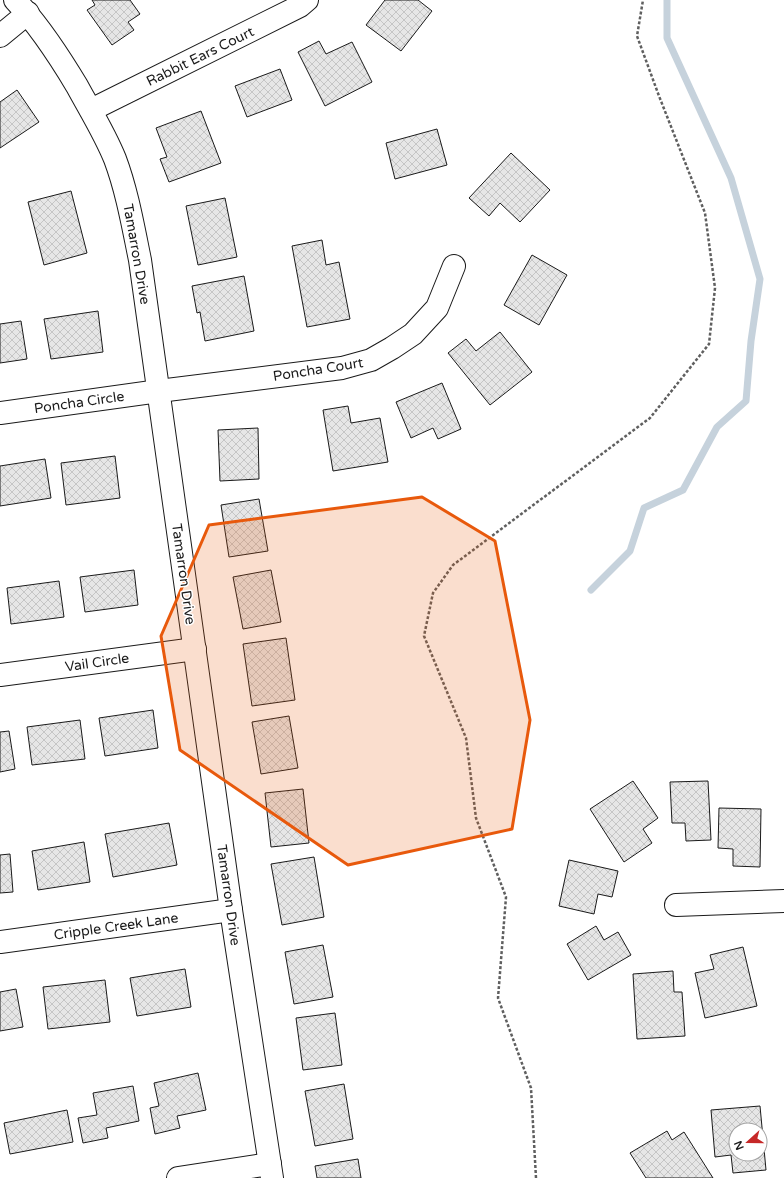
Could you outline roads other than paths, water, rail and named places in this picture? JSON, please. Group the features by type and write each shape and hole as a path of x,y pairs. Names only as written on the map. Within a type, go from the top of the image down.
{"street":[{"name":"Rabbit Ears Court","path":"91,110 300,6 307,0"},
{"name":"Tamarron Drive","path":"21,6 62,62 91,110 115,159 129,204 140,260 231,910 271,1171"},
{"path":"0,36 21,6"},
{"name":"Poncha Court","path":"159,391 342,368 371,360 413,334 437,308 454,266"},
{"name":"Poncha Circle","path":"0,413 159,391"},
{"name":"Vail Circle","path":"0,676 195,649"},
{"path":"676,905 784,901"},
{"name":"Cripple Creek Lane","path":"0,942 231,910"},
{"path":"178,1178 271,1171"}],"waterway":[{"path":"591,590 630,551 644,508 683,490 717,427 746,401 751,341 760,279 731,178 667,38 667,0"}]}
